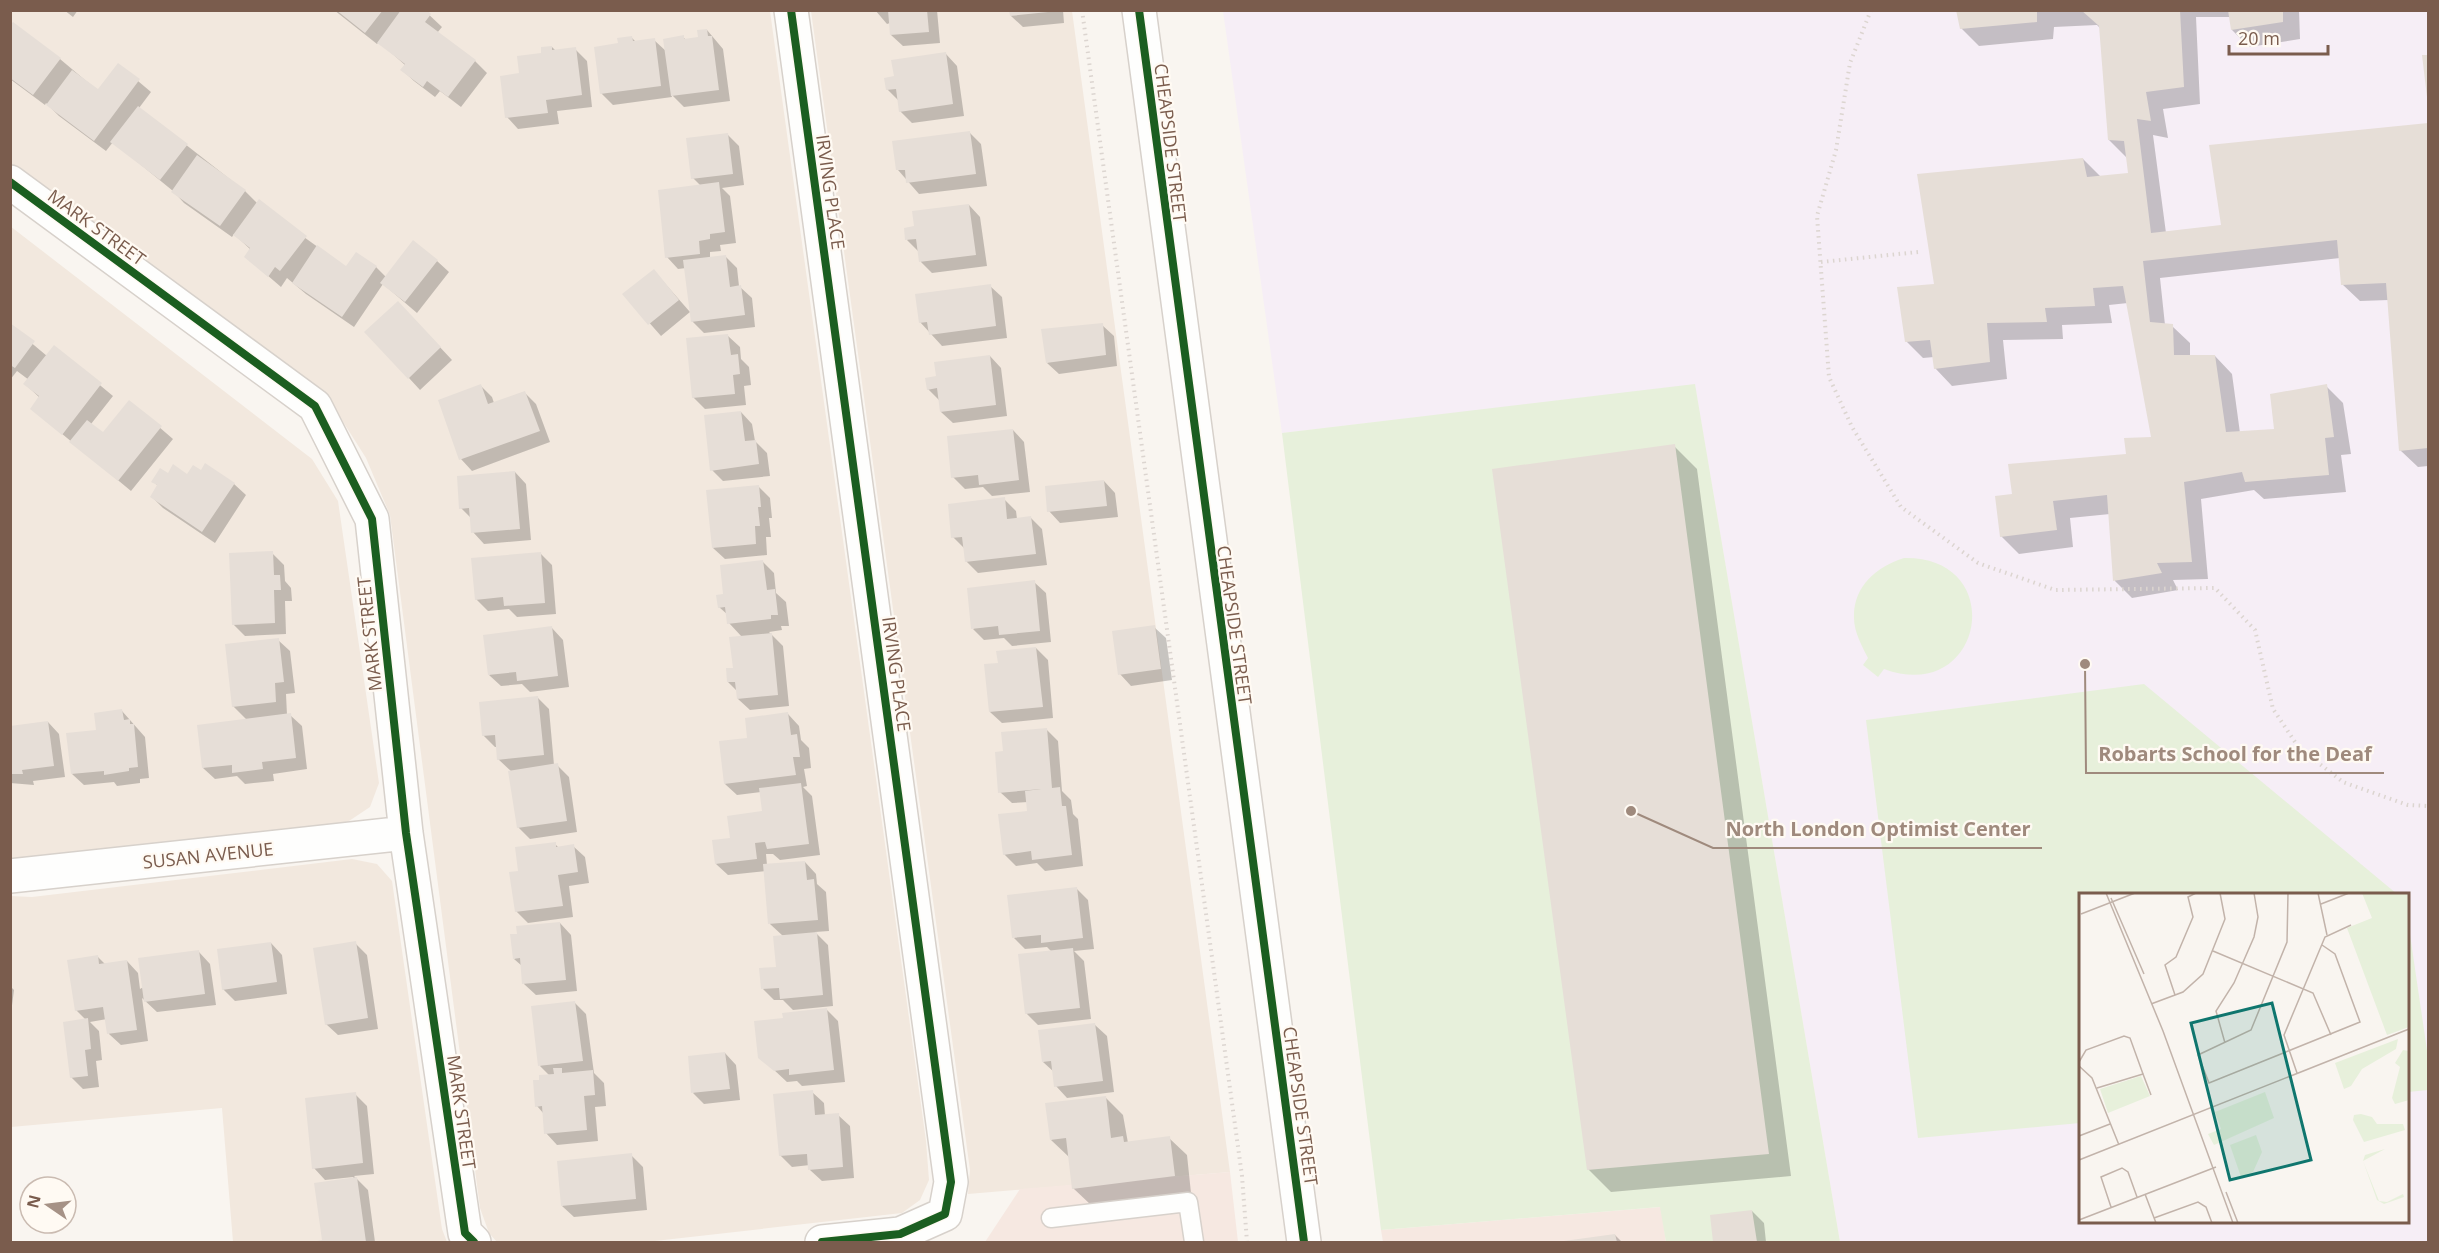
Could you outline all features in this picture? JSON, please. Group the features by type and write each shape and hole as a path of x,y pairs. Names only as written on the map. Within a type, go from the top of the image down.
{"street":[{"name":"IRVING PLACE","path":"791,10 951,1182 945,1214 900,1234 822,1242"},
{"name":"CHEAPSIDE STREET","path":"1139,10 1304,1242"},
{"name":"MARK STREET","path":"10,182 315,406 372,519 406,833 465,1233 474,1242"},
{"name":"SUSAN AVENUE","path":"10,876 406,833"}],"lane":[{"path":"1051,1218 1188,1202 1194,1242"}],"path":[{"path":"1082,10 1242,1176 1247,1242"},
{"path":"1870,10 1850,63 1836,150 1817,216 1829,377 1852,427 1901,507 1978,563 2055,590 2216,588 2255,630 2272,709 2299,748 2343,782 2408,805 2428,806"},
{"path":"1821,262 1918,252"}],"shaded area":[{"path":"10,11 770,11 926,1141 929,1180 920,1200 902,1213 646,1242 497,1242 489,1233 480,1208 390,515 366,458 340,417 11,166"},
{"path":"811,11 1072,11 1230,1172 968,1194 970,1170"},
{"path":"1223,11 2428,11 2428,1242 1840,1242 1695,385 1282,433"},
{"path":"10,226 312,459 338,501 379,783 370,807 346,823 23,860 11,859"},
{"path":"352,859 377,864 392,881 442,1229 447,1242 233,1242 222,1108 11,1127 10,896 32,897"},
{"path":"1230,1172 1238,1242 985,1242 1020,1189"},
{"path":"1661,1207 1666,1242 1383,1242 1381,1230"}],"green space":[{"path":"1695,384 1840,1242 1666,1242 1660,1207 1381,1230 1282,433"},
{"path":"1904,558 1938,564 1960,580 1971,602 1971,627 1962,650 1944,667 1918,675 1884,669 1878,677 1863,665 1868,658 1855,628 1857,597 1868,580 1876,573"},
{"path":"2144,684 2396,893 2079,893 2079,1123 1918,1138 1866,720"},
{"path":"2409,928 2428,1057 2428,1090 2409,1092"}],"building":[{"path":"336,10 383,10 365,33"},
{"path":"401,10 427,10 431,14 425,22 476,60 448,97 427,81 423,87 400,70 405,64 377,43"},
{"path":"888,10 927,10 929,32 890,35"},
{"path":"1009,10 1048,10 1048,12 1010,16"},
{"path":"1956,10 2037,10 2037,22 1960,29"},
{"path":"2081,10 2180,10 2184,87 2146,92 2151,121 2137,119 2151,233 2221,225 2209,145 2428,123 2428,448 2399,451 2386,283 2341,285 2337,240 2143,261 2150,322 2173,324 2174,355 2215,355 2226,432 2274,429 2270,394 2327,384 2334,437 2325,438 2329,475 2245,482 2242,472 2184,482 2192,562 2157,563 2162,573 2113,581 2107,495 2053,501 2057,530 2000,537 1995,496 2012,494 2008,464 2126,454 2124,438 2151,437 2123,286 2093,288 2095,306 2045,308 2047,322 1987,323 1990,362 1934,369 1930,340 1905,342 1897,287 1934,284 1917,174 2083,158 2087,177 2128,173 2124,141 2108,140 2099,26"},
{"path":"2228,10 2283,10 2283,22 2231,30"},
{"path":"13,22 61,58 33,95 10,78 10,25"},
{"path":"707,29 708,36 712,36 719,90 671,96 663,39 684,35 684,39 698,37 697,30"},
{"path":"632,36 633,41 655,38 661,86 600,94 594,47 618,43 617,38"},
{"path":"552,46 552,50 576,47 582,95 546,100 548,113 505,118 500,76 519,73 517,56 541,53 541,47"},
{"path":"946,52 953,104 899,112 896,89 886,90 884,78 894,76 891,60"},
{"path":"2422,55 2428,55 2428,97 2427,97"},
{"path":"118,63 140,79 94,141 46,105 72,70 98,89"},
{"path":"138,106 188,144 160,180 110,142"},
{"path":"970,131 976,174 906,183 905,170 896,170 892,141"},
{"path":"728,133 733,174 691,179 686,138"},
{"path":"197,155 246,190 220,226 171,192"},
{"path":"719,182 725,232 710,234 710,239 699,241 700,254 665,258 658,190"},
{"path":"259,199 307,236 280,271 275,267 268,277 244,257 250,248 233,235"},
{"path":"969,204 976,255 919,262 916,239 905,240 904,228 914,226 912,211"},
{"path":"413,240 438,260 405,302 380,283"},
{"path":"317,245 346,266 356,252 377,266 342,317 292,283"},
{"path":"726,255 730,287 741,285 745,315 691,322 683,260"},
{"path":"654,269 679,300 648,325 622,294"},
{"path":"991,284 996,326 929,335 927,322 919,323 915,294"},
{"path":"398,301 441,347 408,379 364,332"},
{"path":"10,323 35,341 15,368 10,365"},
{"path":"1103,323 1106,355 1046,363 1041,329"},
{"path":"728,334 731,355 738,354 740,374 733,375 735,394 692,398 686,338"},
{"path":"54,345 102,383 62,435 30,409 39,396 23,384"},
{"path":"990,355 996,405 940,412 937,388 927,390 925,378 936,376 934,362"},
{"path":"481,384 488,404 525,391 540,431 459,460 438,400"},
{"path":"129,400 162,426 118,481 69,442 87,420 103,432"},
{"path":"741,411 745,441 756,440 759,464 710,471 704,415"},
{"path":"1013,429 1019,480 979,485 978,475 951,478 947,436"},
{"path":"1675,444 1769,1154 1587,1170 1492,469"},
{"path":"205,463 235,483 202,532 150,497 157,485 151,482 160,468 168,473 173,464 187,474 193,465 201,470"},
{"path":"515,471 520,529 471,533 469,508 459,509 457,476"},
{"path":"1104,480 1107,506 1047,512 1045,486"},
{"path":"759,485 761,507 758,507 760,526 755,526 756,544 712,548 706,490"},
{"path":"1005,497 1007,519 1031,516 1036,554 965,562 962,537 951,538 948,504"},
{"path":"273,551 274,575 280,575 281,590 274,590 275,623 232,625 229,553"},
{"path":"541,552 545,603 504,606 503,597 475,600 471,558"},
{"path":"763,560 767,590 775,589 778,615 771,615 771,619 727,624 725,607 718,608 716,595 723,594 720,565"},
{"path":"1035,580 1040,631 999,635 998,626 971,629 967,588"},
{"path":"1155,625 1161,669 1118,675 1112,631"},
{"path":"552,626 558,676 517,681 516,672 488,675 483,635"},
{"path":"772,633 778,695 737,699 735,682 727,682 726,668 733,668 729,637"},
{"path":"279,638 284,682 275,683 276,702 232,707 225,644"},
{"path":"1036,647 1043,707 989,712 984,664 998,663 996,651"},
{"path":"538,696 544,755 497,760 495,735 482,736 479,702"},
{"path":"122,709 124,720 130,719 130,724 134,724 138,767 129,768 129,771 104,775 104,771 71,774 66,733 96,730 94,713"},
{"path":"788,712 791,735 797,734 800,757 793,757 796,775 724,784 719,741 747,738 745,718"},
{"path":"291,713 296,758 262,762 263,769 232,773 232,765 202,768 197,725"},
{"path":"48,721 54,766 22,770 23,774 10,774 10,726"},
{"path":"1047,728 1052,788 1060,787 1062,806 1066,806 1072,855 1032,860 1031,851 1003,855 998,814 1027,811 1025,791 1041,789 998,793 995,752 1003,751 1001,732"},
{"path":"558,763 567,821 517,828 508,771"},
{"path":"801,783 809,844 767,849 765,842 755,843 757,859 715,864 712,840 730,838 727,816 762,811 759,788"},
{"path":"556,842 556,847 574,844 578,872 558,875 563,906 515,912 509,872 518,871 515,847"},
{"path":"805,861 807,880 814,879 818,920 768,924 763,864"},
{"path":"1077,887 1083,938 1041,943 1041,935 1012,938 1007,895"},
{"path":"560,922 566,980 522,984 520,958 513,959 510,934 517,934 516,926"},
{"path":"817,932 823,995 780,999 779,988 761,989 759,968 776,967 773,936"},
{"path":"356,941 368,1018 325,1025 313,948"},
{"path":"271,942 277,982 222,990 217,949"},
{"path":"1073,948 1080,1008 1025,1014 1018,954"},
{"path":"199,950 205,994 144,1002 138,958"},
{"path":"98,955 99,964 127,960 137,1030 107,1034 103,1007 75,1011 67,960"},
{"path":"575,1001 583,1061 538,1066 531,1006"},
{"path":"827,1008 834,1070 789,1075 789,1069 774,1071 758,1058 754,1021 783,1018 782,1013"},
{"path":"88,1018 91,1049 85,1050 88,1076 70,1078 63,1022"},
{"path":"1095,1023 1103,1081 1054,1087 1051,1061 1042,1062 1038,1030"},
{"path":"725,1052 730,1089 691,1093 688,1056"},
{"path":"553,1068 562,1068 562,1073 593,1070 595,1095 584,1096 587,1130 544,1134 542,1106 535,1107 533,1080 539,1080 539,1075 554,1074"},
{"path":"813,1090 815,1115 839,1113 843,1167 808,1170 807,1154 779,1156 773,1094"},
{"path":"356,1092 363,1163 312,1169 305,1098"},
{"path":"1106,1096 1111,1138 1123,1136 1124,1142 1170,1136 1175,1176 1072,1189 1066,1138 1050,1140 1045,1103"},
{"path":"632,1153 636,1199 561,1206 557,1161"},
{"path":"357,1177 366,1242 312,1242 322,1240 314,1183"},
{"path":"1752,1210 1757,1242 1713,1242 1710,1215"},
{"path":"1615,1234 1617,1242 1564,1242 1564,1241"}],"cycle path":[{"path":"791,10 951,1182 945,1214 900,1234 822,1242"},
{"path":"1139,10 1304,1242"},
{"path":"10,182 315,406 372,519 406,833 465,1233 474,1242"}],"place":[{"name":"Robarts School for the Deaf","path":"2085,664"},
{"name":"North London Optimist Center","path":"1631,811"}]}
